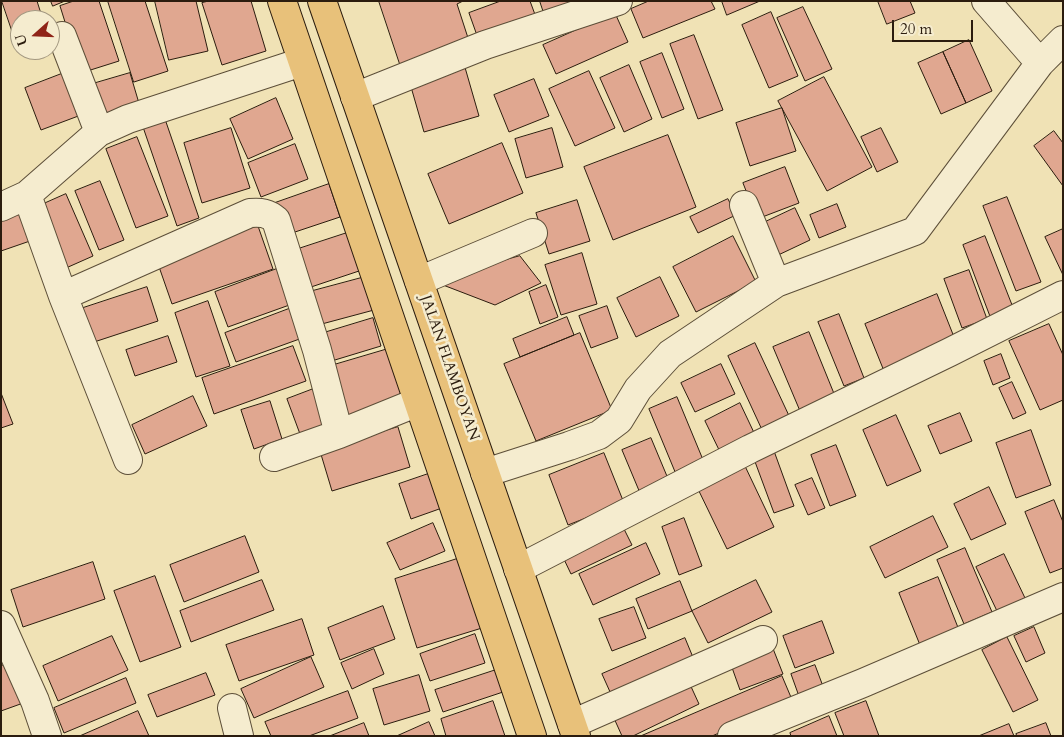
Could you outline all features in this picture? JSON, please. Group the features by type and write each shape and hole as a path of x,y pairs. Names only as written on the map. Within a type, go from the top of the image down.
{"main road":[{"path":"282,1 532,736"},
{"name":"JALAN FLAMBOYAN","path":"322,1 574,730"}],"street":[{"path":"355,97 485,45 618,1"},
{"path":"986,1 1040,63"},
{"path":"62,36 99,132"},
{"path":"485,473 599,435 619,420 638,390 670,354 776,283 915,231 1040,63 1063,40"},
{"path":"1,207 26,195 99,132 128,119 302,62"},
{"path":"26,195 62,296 128,460"},
{"path":"744,205 776,283"},
{"path":"62,296 250,213 260,212 270,215 276,220 294,276 317,350 339,434"},
{"path":"419,281 533,233"},
{"path":"518,569 750,449 1063,295"},
{"path":"274,457 339,434 418,402"},
{"path":"732,736 863,683 1063,597"},
{"path":"1,625 35,701 47,736"},
{"path":"574,730 763,640"},
{"path":"232,708 239,736"}],"building":[{"path":"2,1 37,1 40,10 10,10 10,24"},
{"path":"51,1 65,1 53,6"},
{"path":"74,1 99,1 119,61 81,73 60,6"},
{"path":"108,1 145,1 168,71 134,82"},
{"path":"155,1 196,1 208,51 169,60"},
{"path":"209,1 251,1 266,51 222,65 202,3"},
{"path":"379,1 463,1 457,4 469,41 400,64"},
{"path":"501,1 530,1 537,20 479,41 469,13"},
{"path":"540,1 583,1 545,16"},
{"path":"649,1 711,1 715,9 643,38 631,9"},
{"path":"722,1 760,1 727,15"},
{"path":"878,1 910,1 915,13 887,24"},
{"path":"803,7 832,69 805,81 777,18"},
{"path":"771,12 798,76 769,88 742,25"},
{"path":"615,13 628,42 556,74 543,45"},
{"path":"694,35 723,110 698,119 670,44"},
{"path":"969,40 992,91 966,103 943,52"},
{"path":"943,52 966,103 941,114 918,63"},
{"path":"662,53 684,109 662,118 640,62"},
{"path":"464,64 479,116 424,132 409,80"},
{"path":"629,65 652,119 624,132 600,78"},
{"path":"589,71 615,128 575,146 549,89"},
{"path":"64,73 81,115 41,130 25,88"},
{"path":"130,73 141,110 100,122 89,85"},
{"path":"824,77 872,167 827,191 778,101"},
{"path":"534,79 549,116 509,132 494,95"},
{"path":"276,98 293,139 248,159 230,119"},
{"path":"782,108 796,151 750,166 736,123"},
{"path":"165,119 199,218 177,226 143,127"},
{"path":"231,128 250,188 202,203 184,143"},
{"path":"552,128 563,167 526,178 515,139"},
{"path":"881,128 898,162 877,172 861,137"},
{"path":"1054,131 1063,143 1063,186 1034,146"},
{"path":"668,135 696,207 613,240 584,167"},
{"path":"137,137 168,216 136,228 106,149"},
{"path":"502,143 523,193 449,224 428,174"},
{"path":"295,144 308,179 261,197 248,163"},
{"path":"785,167 799,203 757,219 743,183"},
{"path":"100,181 124,240 99,250 75,191"},
{"path":"329,184 340,217 286,235 275,203"},
{"path":"66,194 93,256 66,268 39,206"},
{"path":"1007,197 1041,282 1016,291 983,206"},
{"path":"728,199 736,215 698,233 690,217"},
{"path":"577,200 590,241 549,254 536,213"},
{"path":"837,204 846,227 819,238 810,215"},
{"path":"795,208 810,240 774,257 759,225"},
{"path":"19,211 30,241 1,251 1,217"},
{"path":"258,226 273,269 172,304 157,261"},
{"path":"1063,229 1063,275 1045,237"},
{"path":"350,232 362,270 302,290 289,252"},
{"path":"733,236 756,282 696,312 673,267"},
{"path":"985,236 1014,310 991,319 963,245"},
{"path":"582,253 597,304 561,315 545,265"},
{"path":"520,256 541,283 495,305 443,285 497,262"},
{"path":"282,267 295,303 228,327 215,292"},
{"path":"969,270 987,319 962,328 944,279"},
{"path":"365,277 374,310 318,325 309,292"},
{"path":"660,277 679,316 636,337 617,298"},
{"path":"546,285 558,317 540,324 529,292"},
{"path":"147,287 158,321 88,344 77,310"},
{"path":"937,294 956,342 884,371 865,324"},
{"path":"208,301 230,366 196,377 175,313"},
{"path":"607,306 618,338 591,348 579,316"},
{"path":"294,307 305,337 236,362 225,333"},
{"path":"839,314 864,378 844,386 818,322"},
{"path":"567,317 574,335 520,357 513,339"},
{"path":"373,318 381,346 325,363 317,335"},
{"path":"1049,324 1063,355 1063,400 1040,410 1009,341"},
{"path":"809,332 835,396 800,411 773,347"},
{"path":"580,333 612,410 536,441 504,364"},
{"path":"168,336 177,362 135,376 126,350"},
{"path":"755,343 791,420 763,432 728,356"},
{"path":"293,346 306,381 214,414 202,378"},
{"path":"388,349 403,398 343,417 327,367"},
{"path":"1001,354 1010,378 993,385 984,361"},
{"path":"721,364 735,394 695,412 681,383"},
{"path":"1012,382 1026,413 1013,419 999,388"},
{"path":"316,388 329,424 300,434 287,399"},
{"path":"1,393 13,424 1,428"},
{"path":"193,396 207,426 145,454 132,425"},
{"path":"677,397 706,467 678,479 649,409"},
{"path":"270,401 282,439 254,449 241,410"},
{"path":"740,403 757,439 722,456 705,421"},
{"path":"960,413 972,441 940,454 928,426"},
{"path":"896,415 921,471 887,486 863,430"},
{"path":"398,427 410,467 332,491 320,451"},
{"path":"1031,430 1051,485 1016,498 996,443"},
{"path":"651,438 669,481 640,493 622,450"},
{"path":"836,445 856,496 830,506 811,455"},
{"path":"774,451 794,506 774,513 754,459"},
{"path":"604,453 624,503 568,525 549,475"},
{"path":"744,464 774,527 727,549 697,487"},
{"path":"431,473 442,508 411,519 399,484"},
{"path":"812,478 825,508 808,515 795,485"},
{"path":"989,487 1006,524 971,540 954,504"},
{"path":"1054,500 1063,522 1063,568 1050,573 1025,512"},
{"path":"933,516 948,547 885,578 870,547"},
{"path":"684,518 702,566 679,575 662,527"},
{"path":"433,523 445,551 400,570 387,543"},
{"path":"622,525 632,545 571,574 561,553"},
{"path":"245,536 259,572 184,602 170,565"},
{"path":"646,543 660,574 593,605 579,574"},
{"path":"965,548 992,612 964,624 937,560"},
{"path":"1004,554 1025,598 997,611 976,567"},
{"path":"460,558 482,628 417,648 395,579"},
{"path":"93,562 105,599 23,627 11,590"},
{"path":"155,576 181,647 140,662 114,591"},
{"path":"938,577 959,630 920,645 899,593"},
{"path":"262,580 274,610 191,642 180,611"},
{"path":"756,580 772,612 708,643 692,611"},
{"path":"680,581 692,611 648,629 636,599"},
{"path":"383,606 395,639 340,660 328,628"},
{"path":"634,607 646,638 612,651 599,619"},
{"path":"302,619 314,655 239,681 226,645"},
{"path":"822,621 834,653 795,668 783,636"},
{"path":"1034,627 1045,653 1026,662 1014,636"},
{"path":"475,634 485,663 430,681 420,654"},
{"path":"112,636 128,670 58,701 43,666"},
{"path":"1007,637 1038,700 1013,712 982,650"},
{"path":"685,638 697,667 615,703 602,674"},
{"path":"772,646 783,674 740,690 730,662"},
{"path":"374,649 384,674 352,689 341,663"},
{"path":"311,657 324,687 254,718 241,689"},
{"path":"13,662 26,702 1,711 1,666"},
{"path":"815,665 824,689 800,699 791,674"},
{"path":"496,670 503,692 443,712 435,690"},
{"path":"206,673 215,695 157,717 148,695"},
{"path":"419,675 430,711 384,725 373,689"},
{"path":"782,676 793,702 712,736 641,736"},
{"path":"126,678 136,703 64,733 54,708"},
{"path":"688,680 699,704 633,736 622,736 613,716"},
{"path":"348,691 358,718 309,736 271,736 265,722"},
{"path":"493,701 505,736 446,736 441,719"},
{"path":"866,701 879,736 844,736 835,713"},
{"path":"138,711 149,736 80,736"},
{"path":"829,716 837,736 791,736 790,733"},
{"path":"429,722 435,736 397,736"},
{"path":"364,723 369,736 330,736"},
{"path":"1046,723 1051,736 1017,736 1016,734"},
{"path":"1009,724 1014,736 979,736"}]}
